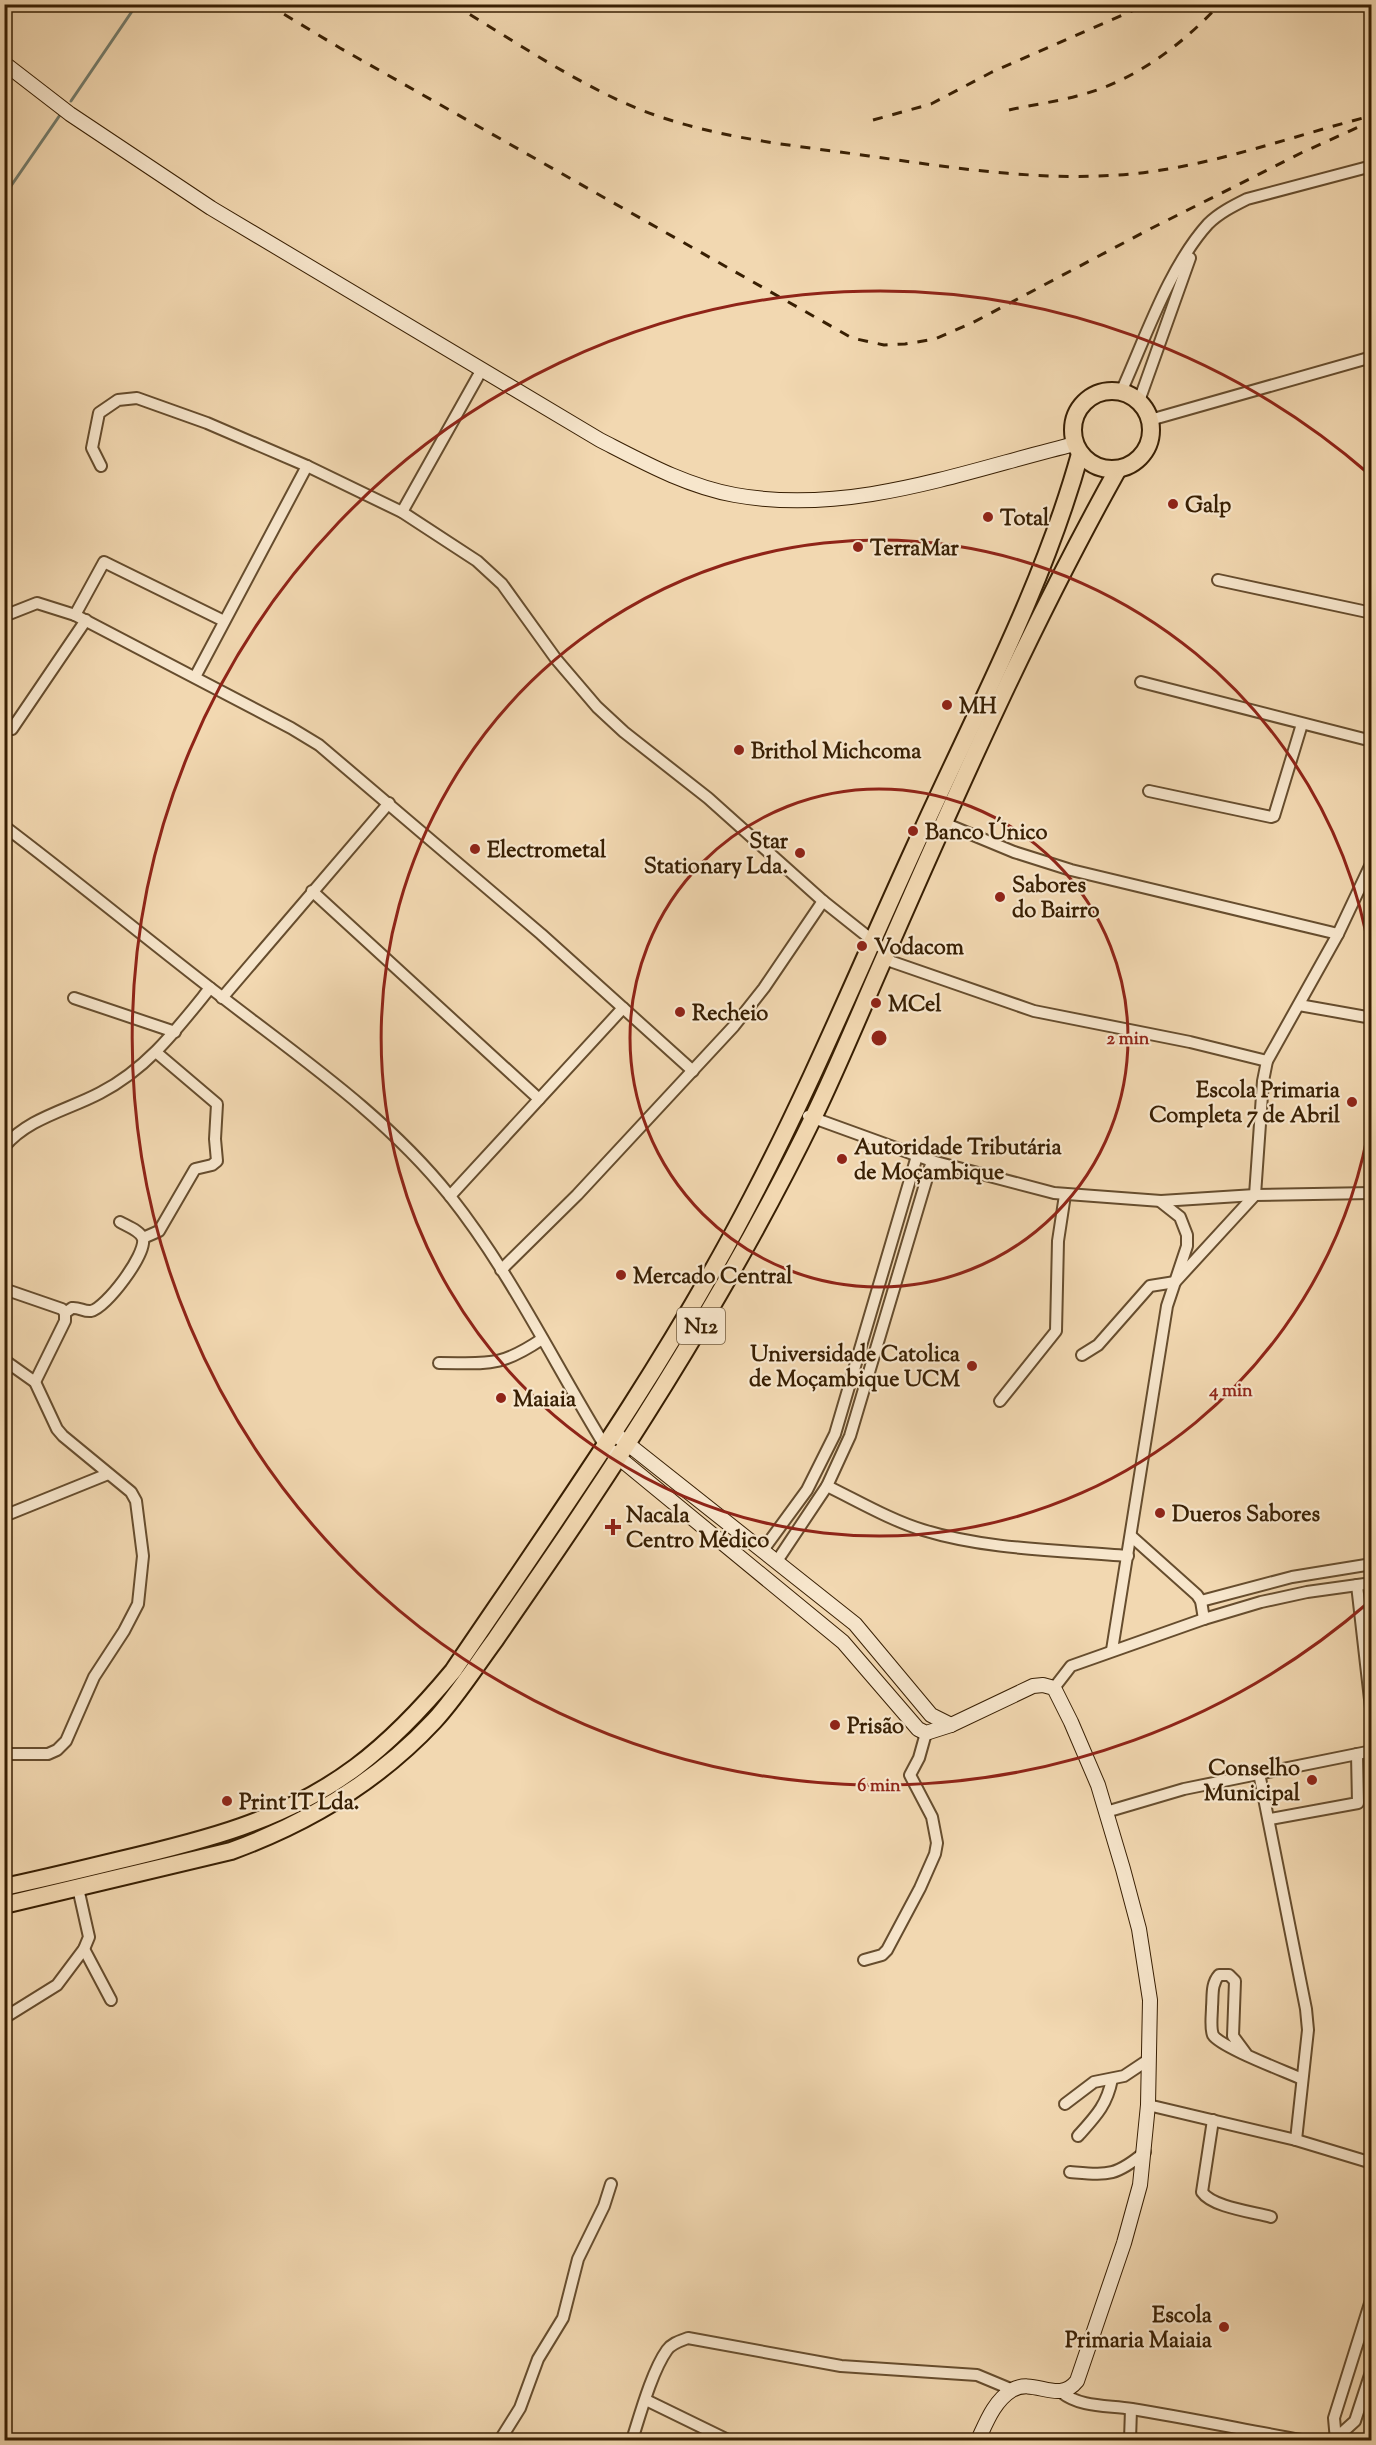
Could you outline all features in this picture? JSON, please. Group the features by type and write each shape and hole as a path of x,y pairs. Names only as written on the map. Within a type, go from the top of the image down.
{"main road":[{"path":"1109,391 1120,392 1139,401 1150,420 1150,439 1146,448 1130,464 1118,469 1097,466 1078,449 1073,429 1080,407 1097,394 1109,391"},
{"name":"N12","path":"4,1905 231,1851 266,1839 321,1811 389,1764 434,1721 451,1701 623,1451 710,1310 777,1190 813,1118 944,823 1006,670 1064,509 1078,449"},
{"name":"N12","path":"4,1887 160,1851 250,1826 286,1809 356,1767 394,1735 453,1671 610,1440 695,1302 751,1200 796,1111 872,941 1006,670 1118,469"}],"street":[{"path":"4,63 70,114 152,170 482,371 600,440 653,468 688,482 735,495 794,500 870,496 1078,449"},
{"path":"1120,392 1173,275 1194,243 1216,218 1228,208 1247,199 1371,166"},
{"path":"1139,401 1194,243"},
{"path":"1150,420 1371,357"},
{"path":"402,512 482,371"},
{"path":"101,466 92,448 99,413 118,400 137,398 207,423 307,466 402,512 444,538 490,572 556,659 597,706 624,732 708,798 823,901 872,941 885,955 1034,1011 1190,1042 1267,1061"},
{"path":"195,677 307,466"},
{"path":"75,615 104,562 224,621"},
{"path":"1218,580 1371,613"},
{"path":"4,616 37,603 75,615 291,728 319,745 389,803 693,1071"},
{"path":"12,729 86,620"},
{"path":"1141,682 1371,741"},
{"path":"1149,791 1274,816 1302,724"},
{"path":"222,998 389,803"},
{"path":"944,823 1014,852 1071,870 1338,934"},
{"path":"4,826 222,998 335,1082 401,1143 450,1196 501,1270 590,1421 843,1642 869,1670 913,1726 926,1733 951,1725 1033,1686 1043,1685 1054,1688 1071,1722 1106,1812 1138,1929 1149,1990 1148,2105 1145,2151 1136,2204 1077,2381 1067,2391 1061,2392 1035,2387 1012,2390 977,2375 841,2366 687,2338 668,2349 632,2440"},
{"path":"1082,1355 1098,1345 1150,1286 1175,1282 1255,1195 1263,1082 1267,1061 1338,934 1371,862"},
{"path":"312,891 540,1099"},
{"path":"501,1270 569,1203 693,1071 764,988 823,901"},
{"path":"4,1147 34,1122 102,1092 157,1053 210,988"},
{"path":"74,998 175,1032"},
{"path":"1299,1005 1371,1018"},
{"path":"450,1196 623,1008"},
{"path":"143,1238 159,1231 195,1169 212,1165 217,1161 218,1156 215,1139 217,1104 157,1053"},
{"path":"796,1111 932,1161 1065,1195 1161,1201 1255,1195 1371,1193"},
{"path":"763,1550 807,1490 835,1434 917,1156"},
{"path":"777,1561 826,1486 850,1436 932,1161"},
{"path":"1000,1401 1056,1331 1058,1241 1065,1195"},
{"path":"1112,1650 1167,1306 1184,1258 1186,1235 1180,1217 1161,1201"},
{"path":"35,1382 64,1321 65,1313 72,1308 92,1311 97,1308 120,1284 136,1261 143,1238 138,1232 120,1222"},
{"path":"4,1289 62,1309 65,1313"},
{"path":"439,1363 499,1362 520,1354 542,1339"},
{"path":"4,1360 35,1382 57,1429 131,1492 139,1511 144,1556 138,1604 124,1631 93,1677 66,1741 57,1750 48,1754 4,1754"},
{"path":"623,1451 763,1550 855,1624 931,1715 951,1725"},
{"path":"4,1516 108,1474"},
{"path":"826,1486 920,1529 949,1537 989,1544 1128,1556"},
{"path":"1131,1536 1201,1601 1203,1619"},
{"path":"1201,1601 1292,1577 1371,1564"},
{"path":"1054,1688 1071,1666 1203,1619 1261,1602 1371,1584"},
{"path":"1356,1585 1368,1662 1371,1717"},
{"path":"864,1960 882,1955 887,1950 935,1854 937,1843 932,1817 910,1775 919,1758 926,1733"},
{"path":"1106,1812 1184,1789 1371,1751"},
{"path":"1270,1819 1358,1803 1357,1754"},
{"path":"1259,1773 1270,1819 1306,2009 1308,2030 1296,2140"},
{"path":"4,2018 57,1985 84,1949 89,1937 78,1888"},
{"path":"84,1949 111,2000"},
{"path":"1247,2055 1233,2036 1235,1981 1229,1976 1219,1975 1214,1983 1213,2034 1219,2041 1247,2055 1302,2079"},
{"path":"1065,2104 1094,2082 1124,2076 1148,2060"},
{"path":"1078,2136 1103,2107 1109,2096 1112,2079"},
{"path":"1148,2105 1296,2140 1371,2163"},
{"path":"1213,2120 1202,2192 1206,2198 1215,2202 1271,2217"},
{"path":"1071,2172 1113,2173 1125,2169 1145,2151"},
{"path":"500,2440 520,2408 538,2359 564,2319 578,2259 604,2206 610,2184"},
{"path":"1335,2440 1334,2418 1371,2296"},
{"path":"1335,2440 1355,2421 1371,2369"},
{"path":"978,2440 992,2411 1012,2390"},
{"path":"1061,2392 1070,2400 1083,2403 1131,2409 1301,2440"},
{"path":"646,2400 728,2440"},
{"path":"1130,2440 1131,2409"}],"waterway":[{"path":"71,101 137,4"},
{"path":"4,196 60,115"}],"railway":[{"path":"267,4 340,48 852,338 884,345 935,339 972,323 1150,229 1301,153 1372,121"},
{"path":"453,4 576,78 648,113 679,123 741,137 940,166 1047,176 1119,175 1155,171 1233,155 1363,118"},
{"path":"873,120 931,104 992,72 1148,4"},
{"path":"1009,110 1098,90 1137,72 1172,48 1220,4"}],"place":[{"name":"Galp","path":"1173,504"},
{"name":"Total","path":"988,517"},
{"name":"TerraMar","path":"858,547"},
{"name":"MH","path":"947,705"},
{"name":"Brithol Michcoma","path":"739,750"},
{"name":"Banco Único","path":"913,831"},
{"name":"Electrometal","path":"475,849"},
{"name":"Star Stationary Lda.","path":"800,853"},
{"name":"Sabores do Bairro","path":"1000,897"},
{"name":"Vodacom","path":"862,946"},
{"name":"MCel","path":"876,1003"},
{"name":"Recheio","path":"680,1012"},
{"name":"Escola Primaria Completa 7 de Abril","path":"1352,1102"},
{"name":"Autoridade Tributária de Moçambique","path":"842,1159"},
{"name":"Mercado Central","path":"621,1275"},
{"name":"Universidade Catolica de Moçambique UCM","path":"972,1366"},
{"name":"Maiaia","path":"501,1398"},
{"name":"Dueros Sabores","path":"1160,1513"},
{"name":"Nacala Centro Médico","path":"613,1527"},
{"name":"Prisão","path":"835,1725"},
{"name":"Conselho Municipal","path":"1312,1780"},
{"name":"Print IT Lda.","path":"227,1801"},
{"name":"Escola Primaria Maiaia","path":"1224,2327"}]}
